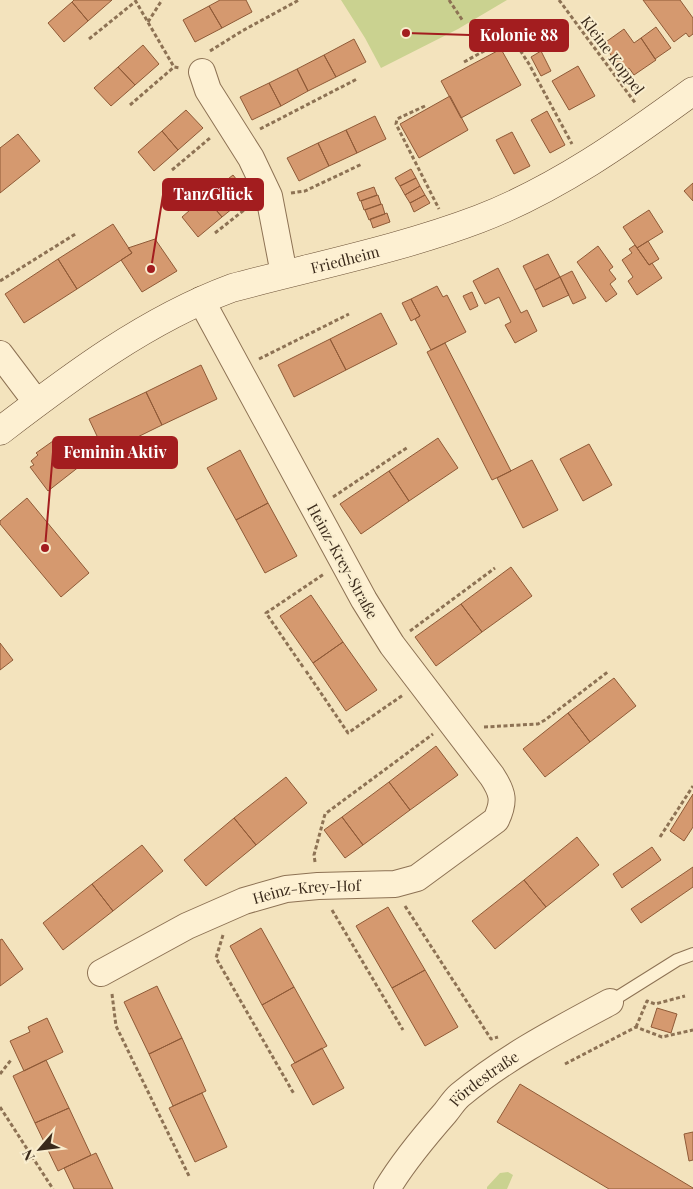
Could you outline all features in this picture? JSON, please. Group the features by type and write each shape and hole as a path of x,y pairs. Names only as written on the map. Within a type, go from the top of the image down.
{"street":[{"path":"202,72 208,90 251,158 269,196 284,274"},
{"name":"Friedheim","path":"0,432 36,403 100,358 148,327 201,300 232,288 426,238 481,218 528,197 584,167 650,123 693,91"},
{"name":"Heinz-Krey-Straße","path":"201,300 342,562 392,645 501,790 502,808"},
{"path":"0,354 36,403"},
{"name":"Heinz-Krey-Hof","path":"102,973 187,926 244,901 286,889 318,886 395,884 417,878 496,820 502,808"},
{"name":"Fördestraße","path":"387,1189 396,1174 458,1097 504,1062 534,1043 610,1002"}],"lane":[{"path":"610,1002 677,960 693,954"}],"path":[{"path":"148,22 162,0"},
{"path":"89,40 136,1 174,67 202,72 208,52 299,0"},
{"path":"449,0 463,21"},
{"name":"Kleine Koppel","path":"559,0 650,123"},
{"path":"464,62 502,41 508,41 520,50 584,167"},
{"path":"130,105 174,67"},
{"path":"172,170 209,138 218,134 250,134 358,80"},
{"path":"425,106 398,119 396,124 450,230"},
{"path":"215,233 258,199 305,191 362,164"},
{"path":"0,280 77,233"},
{"path":"238,369 349,314"},
{"path":"314,510 408,447"},
{"path":"342,562 266,612 348,733 420,684"},
{"path":"392,645 495,568"},
{"path":"403,1030 318,886 314,855 325,814 440,729 454,726 469,728 538,724 609,671"},
{"path":"660,837 693,786"},
{"path":"395,884 398,894 491,1039"},
{"path":"218,911 225,931 216,958 294,1094"},
{"path":"102,973 112,991 116,1026 189,1176"},
{"path":"565,1064 636,1027 647,1001 655,1004 685,996"},
{"path":"636,1027 662,1036 693,1030"},
{"path":"0,1074 11,1060"},
{"path":"0,1108 53,1189"}],"green space":[{"path":"341,0 507,0 458,29 381,68"},
{"path":"508,1172 513,1175 507,1189 487,1189 500,1173"}],"building":[{"path":"74,0 112,0 88,21 72,2"},
{"path":"220,0 246,0 252,12 222,28 209,6"},
{"path":"643,0 680,0 693,18 693,34 689,37 686,33 674,42"},
{"path":"72,2 88,21 64,42 48,23"},
{"path":"209,6 222,28 195,42 183,20"},
{"path":"656,27 671,48 655,59 641,38"},
{"path":"624,29 634,43 641,38 656,60 634,75 629,68 623,72 603,44"},
{"path":"354,39 366,62 336,77 324,55"},
{"path":"143,45 159,64 135,85 118,67"},
{"path":"501,49 521,85 461,118 441,81"},
{"path":"541,51 551,71 541,76 531,57"},
{"path":"324,55 336,77 308,91 297,69"},
{"path":"578,66 595,96 569,110 552,81"},
{"path":"118,67 135,85 111,106 94,88"},
{"path":"297,69 308,91 281,106 269,83"},
{"path":"269,83 281,106 252,120 240,97"},
{"path":"450,96 468,130 419,158 400,124"},
{"path":"186,110 203,128 178,150 162,131"},
{"path":"547,111 565,145 550,153 531,120"},
{"path":"375,116 386,139 357,153 346,130"},
{"path":"346,130 357,153 329,166 318,143"},
{"path":"162,131 178,150 154,171 138,152"},
{"path":"512,132 530,166 514,174 496,140"},
{"path":"18,134 40,161 0,193 0,148"},
{"path":"318,143 329,166 299,181 287,158"},
{"path":"411,169 416,178 400,186 395,178"},
{"path":"233,175 249,195 222,217 205,197"},
{"path":"416,178 420,186 405,195 400,186"},
{"path":"693,183 693,201 684,191"},
{"path":"420,186 425,195 410,203 405,195"},
{"path":"374,187 377,195 360,201 357,193"},
{"path":"378,195 381,204 364,210 361,201"},
{"path":"425,195 430,203 414,212 410,203"},
{"path":"205,197 222,217 198,237 182,217"},
{"path":"382,204 385,214 369,220 365,210"},
{"path":"649,210 663,232 637,248 623,227"},
{"path":"387,213 390,222 373,228 370,219"},
{"path":"113,224 132,253 77,289 58,259"},
{"path":"155,239 177,271 142,292 121,260 132,253 128,248"},
{"path":"648,241 659,259 649,265 637,248"},
{"path":"635,245 649,265 652,263 662,278 637,295 628,281 633,277 622,260 632,253 629,249"},
{"path":"598,246 613,267 609,270 616,279 610,284 617,294 606,302 577,262"},
{"path":"548,254 560,277 535,290 523,266"},
{"path":"58,259 77,289 24,323 5,294"},
{"path":"498,268 521,313 527,310 537,331 515,343 505,325 511,322 499,297 485,304 473,281"},
{"path":"572,271 586,298 573,304 560,277"},
{"path":"560,277 569,295 543,307 535,290"},
{"path":"437,286 443,297 447,295 466,332 431,350 415,319 420,316 411,299"},
{"path":"472,292 478,306 470,310 463,296"},
{"path":"411,299 420,316 411,321 402,303"},
{"path":"381,313 397,344 346,370 330,339"},
{"path":"330,339 346,370 294,397 278,365"},
{"path":"445,343 511,471 492,480 427,352"},
{"path":"201,365 217,399 162,425 146,392"},
{"path":"146,392 162,425 105,453 89,419"},
{"path":"438,438 458,468 409,501 389,471"},
{"path":"53,441 61,452 67,448 80,466 48,491 30,467 34,465 31,461 38,455 36,453"},
{"path":"589,444 612,485 583,501 560,459"},
{"path":"240,450 268,503 236,520 207,468"},
{"path":"532,460 558,510 523,528 497,478"},
{"path":"389,471 409,501 361,534 340,504"},
{"path":"27,498 89,573 61,597 0,524 0,521"},
{"path":"268,503 297,556 265,573 236,520"},
{"path":"511,567 532,596 482,632 461,604"},
{"path":"311,595 343,642 313,663 280,616"},
{"path":"461,604 482,632 436,666 415,637"},
{"path":"343,642 377,690 346,711 313,663"},
{"path":"0,643 13,660 0,670"},
{"path":"614,678 636,706 590,742 568,713"},
{"path":"568,713 590,742 545,777 523,749"},
{"path":"436,746 458,775 410,810 389,782"},
{"path":"286,777 307,803 256,845 234,818"},
{"path":"389,782 410,810 363,845 342,817"},
{"path":"693,794 693,827 684,841 670,831"},
{"path":"342,817 363,845 345,858 324,830"},
{"path":"234,818 256,845 206,886 184,860"},
{"path":"577,837 599,865 546,907 524,880"},
{"path":"142,845 163,871 113,911 92,884"},
{"path":"652,847 661,860 622,888 613,874"},
{"path":"693,867 693,887 641,923 631,909"},
{"path":"524,880 546,907 495,949 472,921"},
{"path":"92,884 113,911 63,950 43,923"},
{"path":"388,907 425,970 392,988 356,926"},
{"path":"261,928 294,987 262,1005 230,946"},
{"path":"2,939 23,969 0,986 0,940"},
{"path":"425,970 458,1027 425,1046 392,988"},
{"path":"157,986 182,1038 149,1054 124,1002"},
{"path":"294,987 327,1046 295,1063 262,1005"},
{"path":"657,1008 677,1014 671,1033 651,1027"},
{"path":"47,1018 63,1052 24,1071 10,1041 30,1032 28,1027"},
{"path":"182,1038 206,1091 173,1106 149,1054"},
{"path":"322,1048 344,1088 313,1105 291,1065"},
{"path":"46,1060 69,1108 35,1123 13,1076"},
{"path":"520,1084 693,1189 609,1189 497,1122"},
{"path":"202,1093 227,1147 195,1162 169,1108"},
{"path":"69,1108 91,1155 58,1171 35,1123"},
{"path":"693,1132 693,1160 689,1161 684,1134"},
{"path":"96,1153 113,1189 74,1189 64,1168"}],"place":[{"name":"Kolonie 88","path":"406,33"},
{"name":"TanzGlück","path":"151,269"},
{"name":"Feminin Aktiv","path":"45,548"}]}
